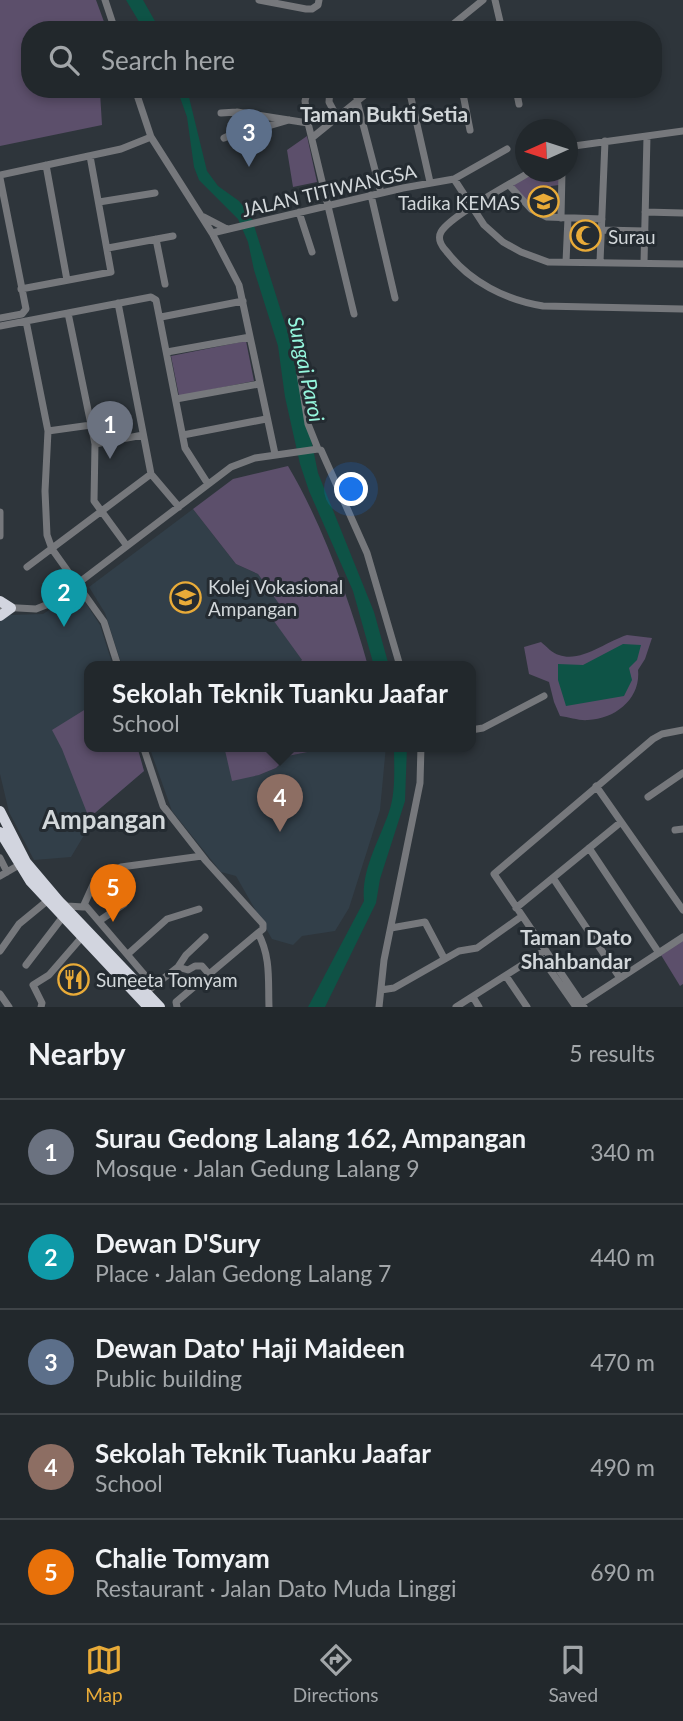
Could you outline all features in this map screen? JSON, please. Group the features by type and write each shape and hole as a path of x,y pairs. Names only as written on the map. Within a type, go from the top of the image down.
{"highway":[{"path":"0,601 6,608 0,616"},
{"path":"0,811 26,862 148,1007"},
{"path":"0,832 19,865 62,918 151,989 160,1007"}],"street":[{"path":"105,0 112,21"},
{"path":"259,0 306,9 318,5 319,0"},
{"path":"458,21 483,0"},
{"path":"495,0 500,21"},
{"path":"138,98 151,137 212,233 239,285 275,454"},
{"path":"306,98 308,123 355,314"},
{"path":"329,98 337,117"},
{"path":"313,137 361,98"},
{"path":"411,98 430,182"},
{"path":"464,98 470,130"},
{"path":"518,98 519,104"},
{"path":"357,101 381,193"},
{"path":"221,113 237,112 308,123"},
{"path":"237,112 234,122 237,132"},
{"path":"224,138 237,132 240,134 289,121"},
{"path":"578,147 683,131"},
{"path":"644,263 647,136"},
{"path":"0,318 22,314 26,309 0,176 121,149 151,137"},
{"path":"600,262 605,141"},
{"name":"JALAN TITIWANGSA","path":"212,233 454,178 507,149"},
{"path":"22,289 111,272 90,156"},
{"path":"46,165 67,280"},
{"path":"454,178 484,225 503,242 521,252 548,262 683,264"},
{"path":"515,181 473,206 441,232 440,239 459,268 499,293 520,302 543,306 683,309"},
{"path":"563,182 566,262"},
{"path":"509,185 531,209 547,217 602,219"},
{"path":"99,202 155,193"},
{"path":"371,195 396,298"},
{"path":"299,212 312,253"},
{"path":"645,212 683,213"},
{"path":"201,215 221,228 230,230"},
{"path":"220,247 222,237 230,230"},
{"path":"602,230 645,231"},
{"path":"107,248 173,236"},
{"path":"156,239 165,284"},
{"path":"0,326 151,297 158,303 187,454 208,484"},
{"path":"161,317 243,302"},
{"path":"118,303 151,474 179,507"},
{"path":"68,313 95,444 94,501 127,546"},
{"path":"26,321 48,432 44,491 47,535 51,549 104,622 116,661"},
{"path":"167,352 250,337"},
{"path":"299,368 315,449"},
{"path":"176,400 259,384"},
{"path":"183,435 266,419"},
{"path":"48,432 90,425"},
{"path":"95,444 144,435"},
{"path":"6,608 36,609 46,605 78,584 238,463 275,454 315,449 321,450 367,553 399,661"},
{"path":"27,567 151,474"},
{"path":"0,512 0,536"},
{"path":"476,729 544,696"},
{"path":"683,730 653,739 494,872 542,953 580,1006 683,937"},
{"path":"145,752 163,806 202,856 263,924 263,929 176,1002 177,1007"},
{"path":"379,1007 391,928 420,783 421,752"},
{"path":"648,797 683,772"},
{"path":"596,786 683,910"},
{"path":"516,908 621,822"},
{"path":"589,848 659,953"},
{"path":"41,1007 42,1003 33,985 49,975 85,934 84,906 93,885 121,867 202,856"},
{"path":"0,858 3,874 19,865"},
{"path":"553,878 620,978"},
{"path":"0,951 19,924 47,901"},
{"path":"59,901 67,906 84,906 128,954 151,989 178,967 205,937"},
{"path":"99,921 124,904"},
{"path":"128,954 167,919 199,909"},
{"path":"381,990 394,988 459,951 477,948 522,916"},
{"path":"26,965 62,918"},
{"path":"391,928 425,922 444,958"},
{"path":"258,933 268,958 269,1007"},
{"path":"457,1007 542,953"},
{"path":"178,967 188,970 202,966 209,974"},
{"path":"506,976 527,1007"},
{"path":"473,997 480,1007"},
{"path":"1,998 9,1007"}],"shaded area":[{"path":"0,0 96,0 104,21 21,21 21,98 100,98 102,125 0,146"},
{"path":"126,0 143,0 155,21 139,21"},
{"path":"180,98 189,98 207,171 218,186 239,201 251,216 292,346 318,473 374,612 388,661 373,661 353,591 309,491 285,397 278,346 248,242 238,219 199,180 194,167 187,117"},
{"path":"307,136 317,182 293,187 287,150"},
{"path":"518,182 559,182 559,185 551,186 545,213 530,204 513,185"},
{"path":"246,341 254,381 179,396 171,356"},
{"path":"288,466 334,563 367,661 301,661 271,617 282,608 258,574 236,564 193,509 233,479"},
{"name":"Kolej Vokasional Ampangan","path":"193,509 236,564 258,574 283,608 272,617 302,660 120,661 105,613 89,587"},
{"path":"78,591 100,625 111,661 84,661 84,752 139,752 144,771 89,818 89,827 71,857 34,860 9,812 0,774 0,620 9,615 43,614"},
{"path":"627,635 652,638 638,670 638,680 631,698 608,716 585,720 560,716 549,682 529,674 524,647 541,642 557,654 576,656"},
{"path":"623,644 641,645 637,660 629,668 632,680 624,696 566,706 558,680 558,664 583,665"},
{"path":"84,710 84,752 139,752 144,771 89,818 52,730"},
{"path":"151,752 226,752 259,775 276,768 288,756 308,752 385,752 380,810 349,908 335,931 302,936 293,945 272,939 236,876 221,872 172,811"},
{"path":"225,752 308,752 288,756 276,768 259,775 232,781"},
{"path":"394,752 407,752 405,801 380,879 376,903 325,1007 308,1007 364,901 365,878 389,812 394,779"},
{"path":"683,940 683,984 680,986 661,955"}],"place":[{"name":"Dewan Dato' Haji Maideen","path":"249,167"},
{"name":"Tadika KEMAS","path":"543,202"},
{"name":"Surau","path":"585,236"},
{"name":"Surau Gedong Lalang 162, Ampangan","path":"110,459"},
{"name":"Kolej Vokasional Ampangan","path":"185,597"},
{"name":"Dewan D'Sury","path":"64,627"},
{"name":"Sekolah Teknik Tuanku Jaafar","path":"280,832"},
{"name":"Chalie Tomyam","path":"113,922"},
{"name":"Suneeta Tomyam","path":"73,979"}],"district":[{"name":"Taman Bukti Setia","path":"384,113"},
{"name":"Ampangan","path":"104,819"},
{"name":"Taman Dato Shahbandar","path":"576,948"}],"water label":[{"name":"Sungai Paroi","path":"307,369"}]}
